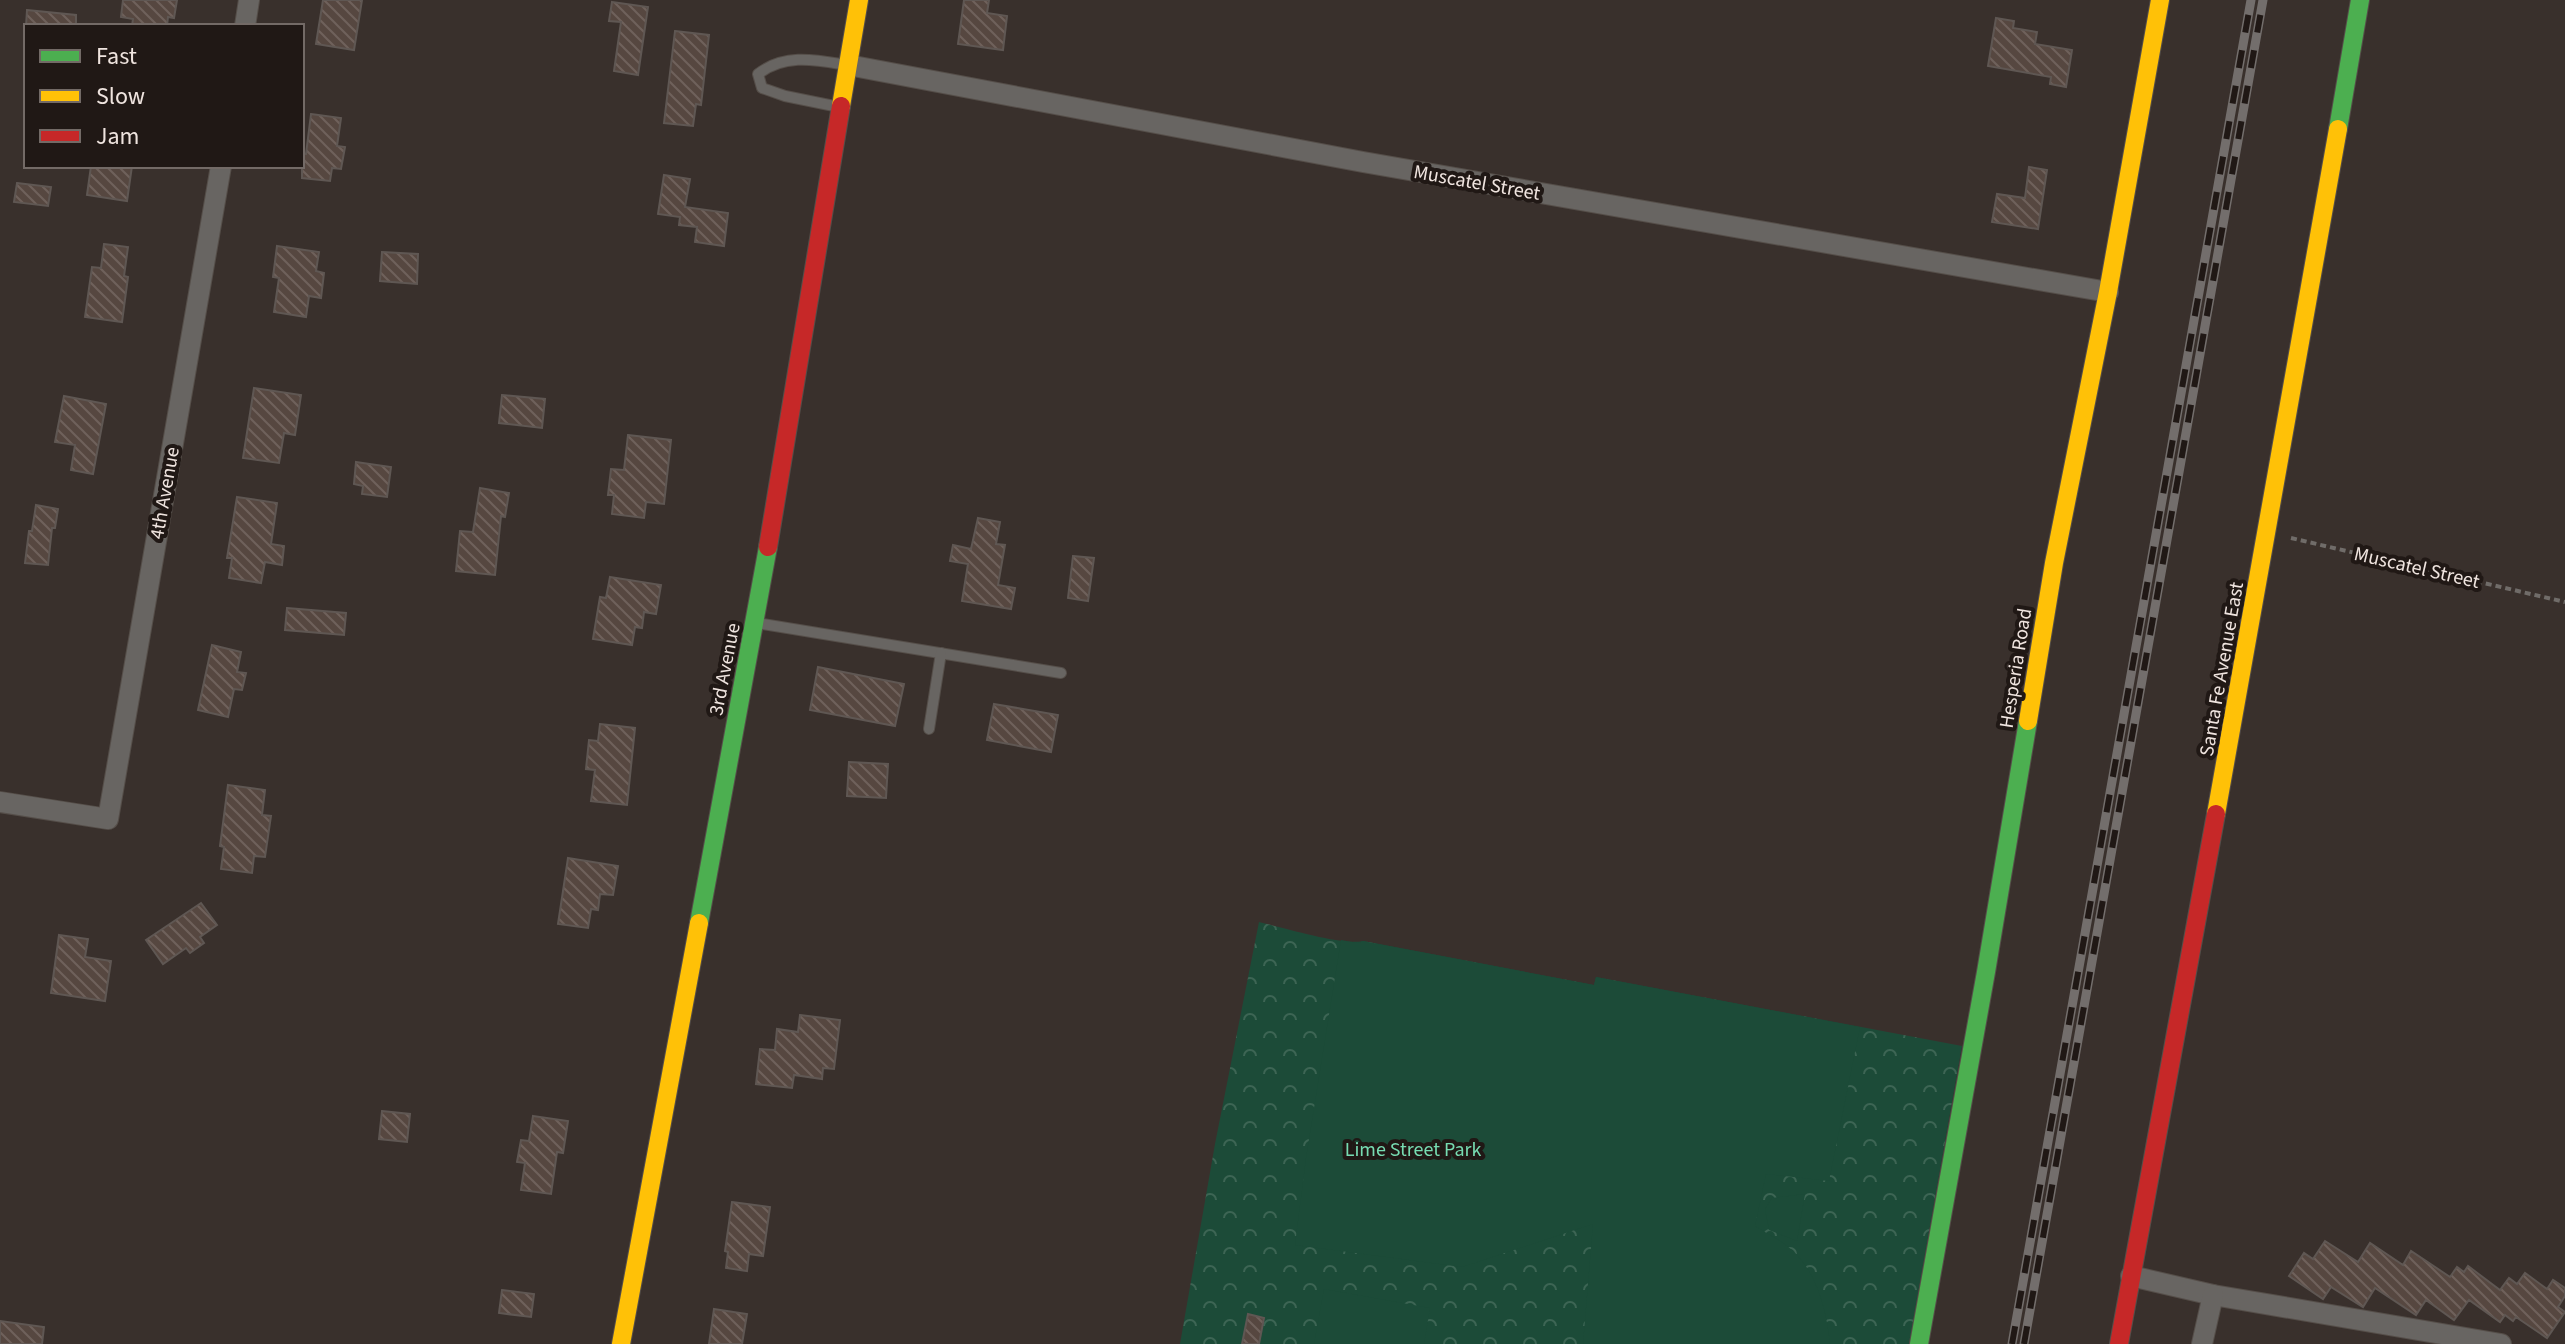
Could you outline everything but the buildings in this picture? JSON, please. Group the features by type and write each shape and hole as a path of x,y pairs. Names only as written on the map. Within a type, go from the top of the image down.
{"street":[{"path":"245,24 249,0"},
{"name":"3rd Avenue","path":"621,1344 755,623 859,0"},
{"name":"Hesperia Road","path":"1919,1344 1989,957 2054,563 2108,292 2160,0"},
{"name":"Santa Fe Avenue East","path":"2119,1344 2268,532 2360,0"},
{"name":"Muscatel Street","path":"848,65 1378,165 2108,292"},
{"name":"4th Avenue","path":"0,802 108,819 221,168"},
{"path":"2131,1276 2213,1295 2501,1344"},
{"path":"2202,1344 2213,1295"}],"lane":[{"path":"841,107 762,88 758,74 771,63 799,59 848,65"},
{"path":"755,623 1061,673"},
{"path":"929,729 941,653"}],"path":[{"name":"Muscatel Street","path":"2268,532 2565,602"}],"green space":[{"name":"Lime Street Park","path":"1259,922 1327,939 1363,941 1594,985 1596,977 1962,1046 1909,1344 1180,1344"},
{"name":"Lime Street Park","path":"1341,940 1363,941 1594,985 1596,977 1860,1027 1829,1181 1766,1174 1755,1226 1788,1246 1808,1269 1823,1306 1830,1344 1583,1344 1593,1224 1462,1267 1295,1245"},
{"path":"1805,1194 1797,1241 1769,1230 1765,1209 1772,1198"},
{"path":"1324,1289 1430,1308 1424,1344 1314,1344"}],"railway":[{"path":"2012,1344 2251,0"},
{"path":"2024,1344 2263,0"}],"traffic: fast":[{"path":"2338,129 2360,0"},
{"path":"699,923 768,547"},
{"path":"1919,1344 2028,721"}],"traffic: slow":[{"path":"841,106 859,0"},
{"path":"2028,721 2054,563 2108,292 2160,0"},
{"path":"2216,814 2338,129"},
{"path":"621,1344 699,923"}],"traffic: jam":[{"path":"768,547 841,106"},
{"path":"2119,1344 2216,814"}]}
